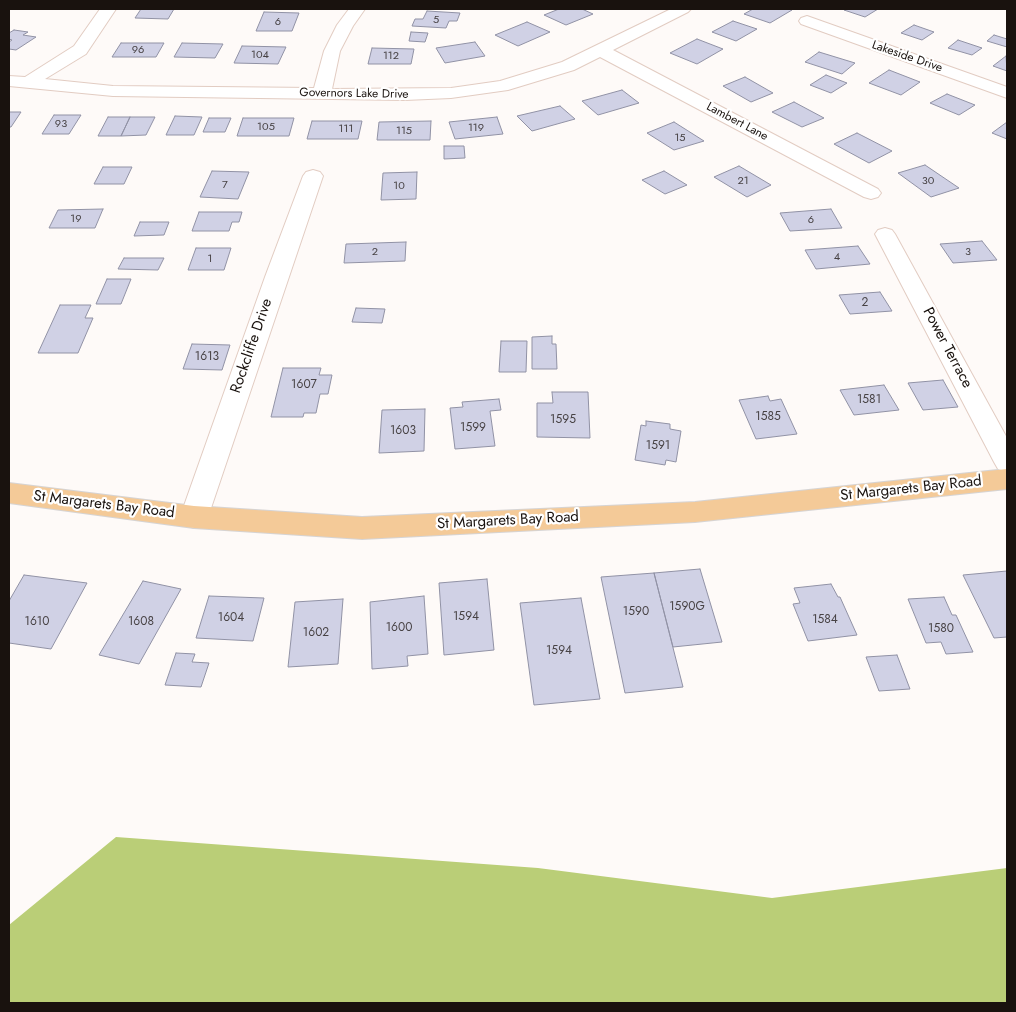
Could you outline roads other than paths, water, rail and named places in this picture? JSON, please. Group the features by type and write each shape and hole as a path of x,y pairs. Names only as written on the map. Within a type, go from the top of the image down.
{"main road":[{"name":"St Margarets Bay Road","path":"9,493 194,517 362,528 696,512 1007,479"}],"street":[{"path":"29,82 80,50 108,9"},
{"path":"322,93 332,51 345,25 357,9"},
{"name":"Governors Lake Drive","path":"9,80 113,91 424,95 477,90 548,74 602,51 683,9"},
{"name":"Lakeside Drive","path":"806,21 1007,94"},
{"name":"Lambert Lane","path":"602,51 871,193"},
{"name":"Rockcliffe Drive","path":"194,517 276,277 313,176"},
{"name":"Power Terrace","path":"885,234 938,328 1007,462"}]}
